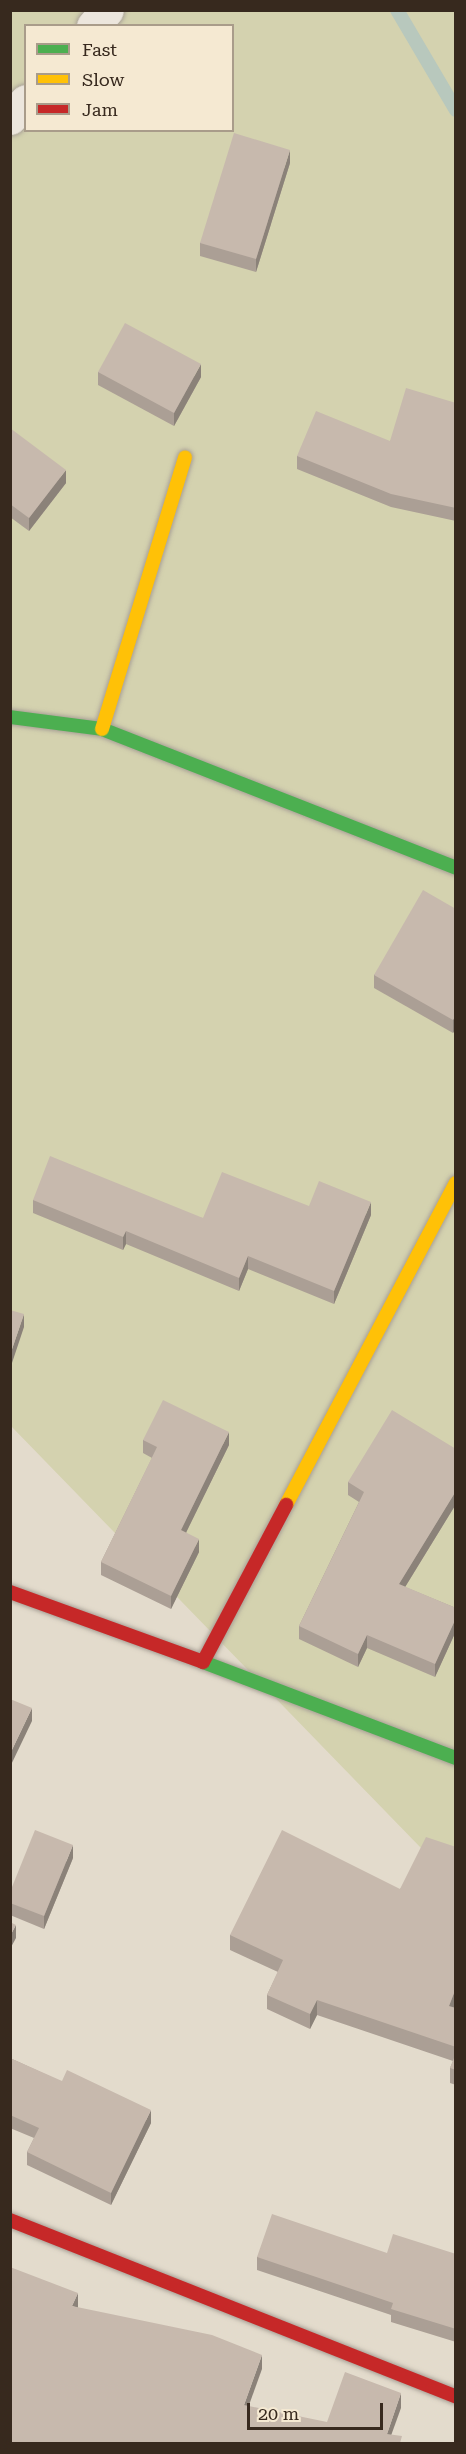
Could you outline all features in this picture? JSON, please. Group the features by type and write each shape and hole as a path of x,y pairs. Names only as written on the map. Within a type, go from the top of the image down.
{"street":[{"path":"95,24 107,10"},
{"path":"10,118 24,103"},
{"path":"102,729 185,457"},
{"path":"10,717 102,729 456,868"},
{"path":"203,1662 456,1183"},
{"path":"10,1592 456,1758"},
{"path":"10,2220 456,2397"}],"shaded area":[{"path":"11,11 455,11 455,1883 11,1426"}],"building":[{"path":"234,133 290,150 256,259 200,243"},
{"path":"125,323 201,364 174,413 98,372"},
{"path":"406,388 456,403 456,508 391,494 297,456 316,411 390,441"},
{"path":"10,428 66,470 29,518 10,504"},
{"path":"423,890 456,909 456,1015 453,1020 374,975"},
{"path":"50,1156 203,1218 222,1172 309,1206 319,1181 371,1202 334,1291 248,1256 239,1278 126,1231 123,1237 33,1200"},
{"path":"10,1310 24,1314 10,1355"},
{"path":"163,1400 229,1432 181,1530 199,1539 171,1596 101,1562 157,1447 143,1440"},
{"path":"392,1410 456,1449 456,1491 399,1584 456,1608 456,1618 435,1664 367,1635 358,1654 299,1626 364,1492 348,1482"},
{"path":"10,1699 32,1708 10,1754"},
{"path":"35,1830 73,1845 44,1916 10,1903 10,1892"},
{"path":"282,1830 400,1889 426,1837 456,1847 456,1988 449,2006 456,2008 456,2047 317,2000 310,2014 267,1995 283,1960 230,1935"},
{"path":"10,1922 16,1925 10,1936"},
{"path":"456,2053 456,2070 450,2068"},
{"path":"10,2058 62,2081 67,2070 151,2110 111,2193 27,2152 39,2128 10,2115"},
{"path":"272,2214 387,2253 393,2234 456,2254 456,2329 391,2309 393,2303 257,2257"},
{"path":"10,2267 78,2293 72,2306 212,2335 262,2355 244,2405 327,2422 345,2372 401,2393 387,2434 402,2436 400,2443 403,2444 10,2444"}],"waterway":[{"path":"397,10 456,110"}],"traffic: fast":[{"path":"10,717 102,729 456,868"},
{"path":"203,1662 456,1758"}],"traffic: slow":[{"path":"102,729 185,457"},
{"path":"286,1505 456,1183"}],"traffic: jam":[{"path":"10,1592 203,1662 286,1505"},
{"path":"10,2220 456,2397"}]}
